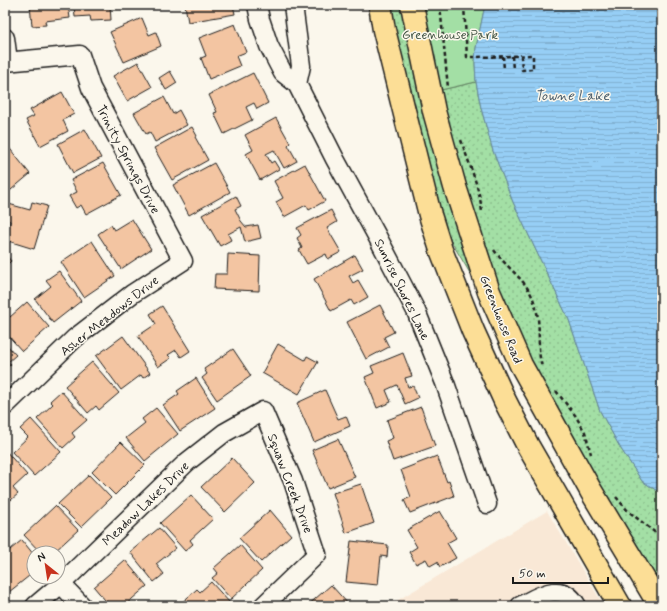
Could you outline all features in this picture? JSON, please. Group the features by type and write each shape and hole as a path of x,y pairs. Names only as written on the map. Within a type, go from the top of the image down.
{"main road":[{"path":"380,5 384,30 430,216 441,250 473,331 505,401 528,446 620,606"},
{"name":"Greenhouse Road","path":"412,5 434,111 455,187 489,292 521,365 591,491 660,606"},
{"path":"562,507 591,491"}],"street":[{"name":"Sunrise Shores Lane","path":"257,5 260,19 270,46 283,73 297,84 416,311 445,383 487,504"},
{"path":"293,5 301,66 297,84"},
{"path":"5,38 6,62"},
{"name":"Trinity Springs Drive","path":"6,62 80,55 91,88 183,261"},
{"name":"Asher Meadows Drive","path":"5,406 75,338 132,294 183,261"},
{"name":"Squaw Creek Drive","path":"263,411 293,481 317,554 263,606"},
{"name":"Meadow Lakes Drive","path":"66,579 187,462 224,433 263,411"},
{"name":"Meadow Lakes Drive","path":"36,606 60,585"},
{"path":"62,585 82,606"},
{"path":"520,606 544,593 555,591 565,594 574,600 577,606"}],"path":[{"path":"440,5 448,94"},
{"path":"464,5 467,57 503,56 512,56 522,56 533,56 533,69 522,70 522,56"},
{"path":"503,56 504,70"},
{"path":"512,56 513,70"},
{"path":"459,133 481,200 483,220"},
{"path":"492,246 497,254 524,281 530,290 538,319 539,348 543,368"},
{"path":"555,390 575,415 585,432 593,460"},
{"path":"615,497 628,511 662,538"}],"shaded area":[{"path":"547,511 604,606 388,606"}],"green space":[{"path":"387,5 416,5 432,92 476,82 481,108 493,151 513,202 569,320 600,411 621,449 642,481 662,494 662,598 448,236 439,215"},
{"name":"Greenhouse Park","path":"416,5 485,5 476,48 476,82 432,92"}],"water":[{"name":"Towne Lake","path":"485,5 662,5 662,494 642,481 621,449 600,411 569,320 513,202 493,151 481,108 476,82 476,48"}],"building":[{"path":"30,5 68,5 70,18 45,21 46,25 32,26"},
{"path":"74,5 110,5 111,20 91,21 90,16 75,17"},
{"path":"185,5 233,5 235,14 188,22"},
{"path":"142,18 149,35 156,32 161,46 124,62 110,32"},
{"path":"235,24 246,52 236,56 240,66 209,79 201,58 206,56 199,38"},
{"path":"138,62 152,87 127,101 113,76"},
{"path":"170,71 177,83 166,90 159,78"},
{"path":"253,73 268,103 257,109 254,103 246,107 252,120 224,134 214,113 217,112 209,95"},
{"path":"62,92 74,114 63,120 68,131 40,146 26,120 34,116 30,110"},
{"path":"164,97 173,114 179,110 187,125 155,142 150,132 146,134 134,113"},
{"path":"276,118 290,143 288,145 297,161 284,168 274,150 266,154 271,163 274,161 279,169 260,180 246,154 253,150 245,135"},
{"path":"192,127 197,136 195,137 208,160 172,180 154,148"},
{"path":"85,129 101,158 73,173 58,144"},
{"path":"7,145 30,174 5,195 5,147"},
{"path":"103,163 121,195 86,214 81,205 76,208 69,196 77,192 71,180"},
{"path":"214,163 230,192 189,215 173,185"},
{"path":"305,164 325,201 309,210 306,205 284,217 276,202 283,198 274,181"},
{"path":"236,196 241,206 235,209 241,221 246,227 258,225 261,238 245,242 241,227 228,234 231,240 220,246 202,215"},
{"path":"32,202 47,206 34,249 5,240 10,221 5,219 5,203 30,210"},
{"path":"331,210 337,222 327,228 341,252 328,259 326,254 307,264 299,250 302,248 297,238 301,235 297,228"},
{"path":"132,219 151,249 121,269 98,234 111,225 114,230"},
{"path":"92,241 115,276 84,297 61,262"},
{"path":"5,254 11,261 5,267"},
{"path":"228,254 260,256 259,291 214,289 215,274 227,274"},
{"path":"355,255 363,269 349,276 353,283 358,280 368,297 354,305 351,300 331,311 314,279"},
{"path":"59,271 81,301 53,323 35,299 51,286 46,280"},
{"path":"27,302 49,327 22,351 5,332 5,311 10,317"},
{"path":"380,305 394,332 384,337 389,347 366,359 347,322"},
{"path":"162,306 190,351 181,357 176,350 168,355 171,358 158,367 138,336 156,324 150,314"},
{"path":"123,336 150,373 143,378 141,375 121,390 96,356"},
{"path":"5,343 16,355 8,362 11,364 5,369"},
{"path":"278,344 305,360 307,356 318,362 299,394 262,373"},
{"path":"233,349 251,376 217,400 202,378 207,374 204,369"},
{"path":"403,353 412,376 405,378 408,387 413,386 418,398 405,404 397,385 386,390 391,402 377,408 365,377 374,373 371,366"},
{"path":"92,362 119,393 99,410 96,406 88,413 65,386"},
{"path":"196,378 215,408 180,431 163,405 179,394 177,391"},
{"path":"325,390 338,419 346,416 350,426 314,442 297,403"},
{"path":"61,391 87,420 72,433 75,437 63,448 37,419 53,404 50,401"},
{"path":"421,407 435,446 393,461 386,441 393,438 387,420"},
{"path":"156,408 178,434 145,461 126,438 145,423 142,419"},
{"path":"31,419 61,452 34,476 12,452 28,437 20,429"},
{"path":"338,439 355,477 328,488 312,450"},
{"path":"121,442 145,465 115,495 92,472"},
{"path":"5,450 27,475 13,488 18,494 5,505"},
{"path":"437,456 447,482 449,481 454,496 410,513 404,500 411,497 401,470"},
{"path":"232,458 255,483 225,512 201,487"},
{"path":"89,475 111,498 81,527 58,504"},
{"path":"361,484 374,523 346,533 333,493"},
{"path":"191,495 213,519 190,540 193,544 185,551 160,523"},
{"path":"55,506 78,530 62,545 33,545 24,535"},
{"path":"270,510 291,535 261,562 239,538"},
{"path":"440,511 456,538 447,543 456,558 440,567 437,562 430,566 426,559 416,564 409,552 417,547 407,530"},
{"path":"159,528 176,548 156,564 164,574 154,582 130,552"},
{"path":"22,540 26,545 26,578 9,592 5,587 5,554"},
{"path":"351,541 388,545 387,557 381,556 378,585 346,582"},
{"path":"240,545 262,570 231,599 212,578 218,573 214,568"},
{"path":"125,560 147,586 124,606 121,604 118,606 110,606 94,587"},
{"path":"211,582 230,603 226,606 178,606 197,589 200,592"},
{"path":"331,585 350,606 307,606"}]}
